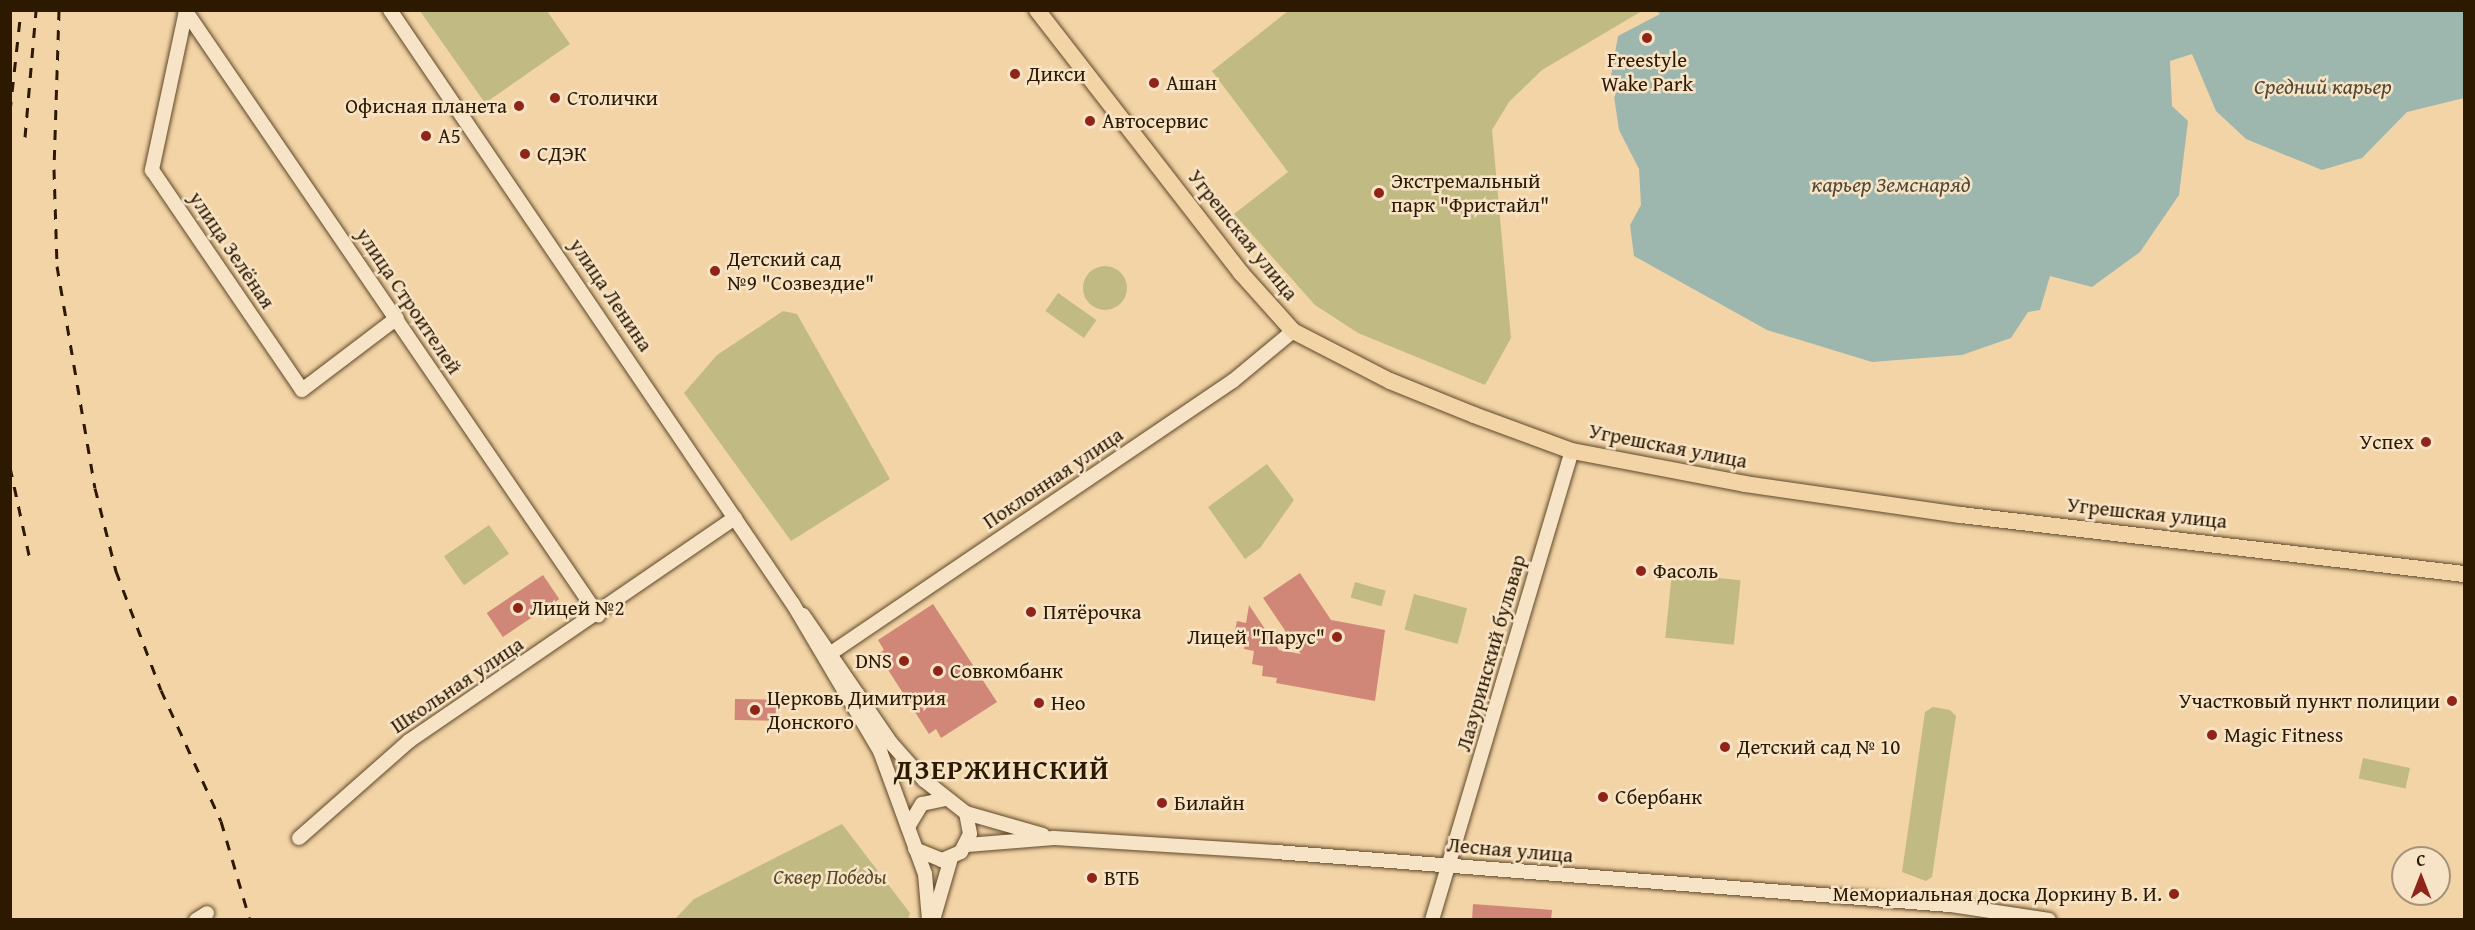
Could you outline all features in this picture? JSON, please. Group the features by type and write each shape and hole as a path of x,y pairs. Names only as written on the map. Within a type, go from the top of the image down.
{"main road":[{"name":"Угрешская улица","path":"1037,10 1241,273 1293,332 1390,381 1572,451 1884,505 2464,574"}],"street":[{"name":"улица Ленина","path":"390,10 793,604 880,751 908,827 912,845 925,874 931,920"},
{"name":"улица Строителей","path":"185,11 598,615"},
{"name":"улица Зелёная","path":"185,11 152,170 302,390 396,318"},
{"name":"Поклонная улица","path":"831,653 1233,381 1293,332"},
{"name":"Лазуринский бульвар","path":"1432,920 1572,451"},
{"name":"Школьная улица","path":"299,838 409,741 598,615 735,518"},
{"name":"улица Ленина","path":"793,604 831,653 891,743 945,799 966,813 1054,838"},
{"path":"908,827 922,804 945,799"},
{"path":"912,845 932,860 951,858 967,844 970,824 966,813"},
{"name":"Лесная улица","path":"967,844 1054,838 1950,905 2049,920"},
{"name":"улица Ленина","path":"931,920 951,858"}],"green space":[{"path":"420,11 547,11 570,44 485,103"},
{"name":"Экстремальный парк \"Фристайл\"","path":"1288,11 1642,11 1542,70 1509,102 1492,130 1511,338 1485,385 1358,333 1315,305 1234,214 1288,172 1212,71"},
{"path":"1105,266 1121,272 1127,288 1121,304 1105,310 1089,304 1083,288 1089,272"},
{"path":"1058,293 1097,320 1084,338 1045,311"},
{"path":"783,311 797,314 890,479 791,541 684,393 717,355"},
{"path":"1267,464 1294,500 1260,548 1245,559 1208,507"},
{"path":"489,525 509,554 464,585 444,557"},
{"path":"1672,573 1741,580 1734,645 1665,638"},
{"path":"1355,582 1386,591 1381,606 1351,597"},
{"path":"1414,594 1467,608 1458,644 1404,630"},
{"path":"1933,707 1950,710 1956,716 1932,877 1926,881 1902,872 1925,712"},
{"path":"2363,758 2410,768 2406,789 2359,779"},
{"name":"Сквер Победы","path":"842,824 910,913 908,919 675,919 694,899"}],"water":[{"name":"карьер Земснаряд","path":"1657,11 2464,11 2464,98 2407,112 2362,158 2322,170 2246,139 2216,111 2192,54 2170,61 2172,106 2188,121 2179,195 2140,252 2092,287 2050,276 2040,310 2028,312 2011,338 1962,355 1872,362 1767,330 1634,256 1630,225 1641,205 1639,169 1619,130 1611,76 1618,36 1660,14"}],"building":[{"name":"Лицей \"Парус\"","path":"1300,573 1331,620 1385,630 1375,701 1276,683 1277,678 1262,676 1263,666 1252,664 1254,651 1244,649 1246,638 1234,636 1237,621 1246,623 1249,605 1279,650 1301,654 1263,598"},
{"name":"Лицей №2","path":"543,575 559,599 503,637 487,613"},
{"path":"933,604 997,702 941,738 936,729 929,734 878,654 884,650 878,640"},
{"name":"Церковь Димитрия Донского","path":"735,699 776,700 776,721 735,720"},
{"path":"1473,904 1552,910 1551,920 1472,920"}],"railway":[{"path":"10,111 21,10"},
{"path":"25,137 36,10"},
{"path":"59,10 54,169 57,266 95,488 116,571 161,690 221,821 250,920"},
{"path":"10,467 31,564"}],"place":[{"name":"Freestyle Wake Park","path":"1647,38"},
{"name":"Дикси","path":"1015,74"},
{"name":"Ашан","path":"1154,83"},
{"name":"Столички","path":"555,98"},
{"name":"Офисная планета","path":"519,106"},
{"name":"Автосервис","path":"1090,121"},
{"name":"А5","path":"426,136"},
{"name":"СДЭК","path":"525,154"},
{"name":"Экстремальный парк \"Фристайл\"","path":"1379,193"},
{"name":"Детский сад №9 \"Созвездие\"","path":"715,271"},
{"name":"Успех","path":"2426,442"},
{"name":"Фасоль","path":"1641,571"},
{"name":"Лицей №2","path":"518,608"},
{"name":"Пятёрочка","path":"1031,612"},
{"name":"Лицей \"Парус\"","path":"1337,637"},
{"name":"DNS","path":"904,661"},
{"name":"Совкомбанк","path":"938,671"},
{"name":"Участковый пункт полиции","path":"2452,701"},
{"name":"Нео","path":"1039,703"},
{"name":"Церковь Димитрия Донского","path":"755,710"},
{"name":"Magic Fitness","path":"2212,735"},
{"name":"Детский сад № 10","path":"1725,747"},
{"name":"Сбербанк","path":"1603,797"},
{"name":"Билайн","path":"1162,803"},
{"name":"ВТБ","path":"1092,878"},
{"name":"Мемориальная доска Доркину В. И.","path":"2174,894"}],"district":[{"name":"ДЗЕРЖИНСКИЙ","path":"1002,770"}],"water label":[{"name":"Средний карьер","path":"2323,87"}]}
